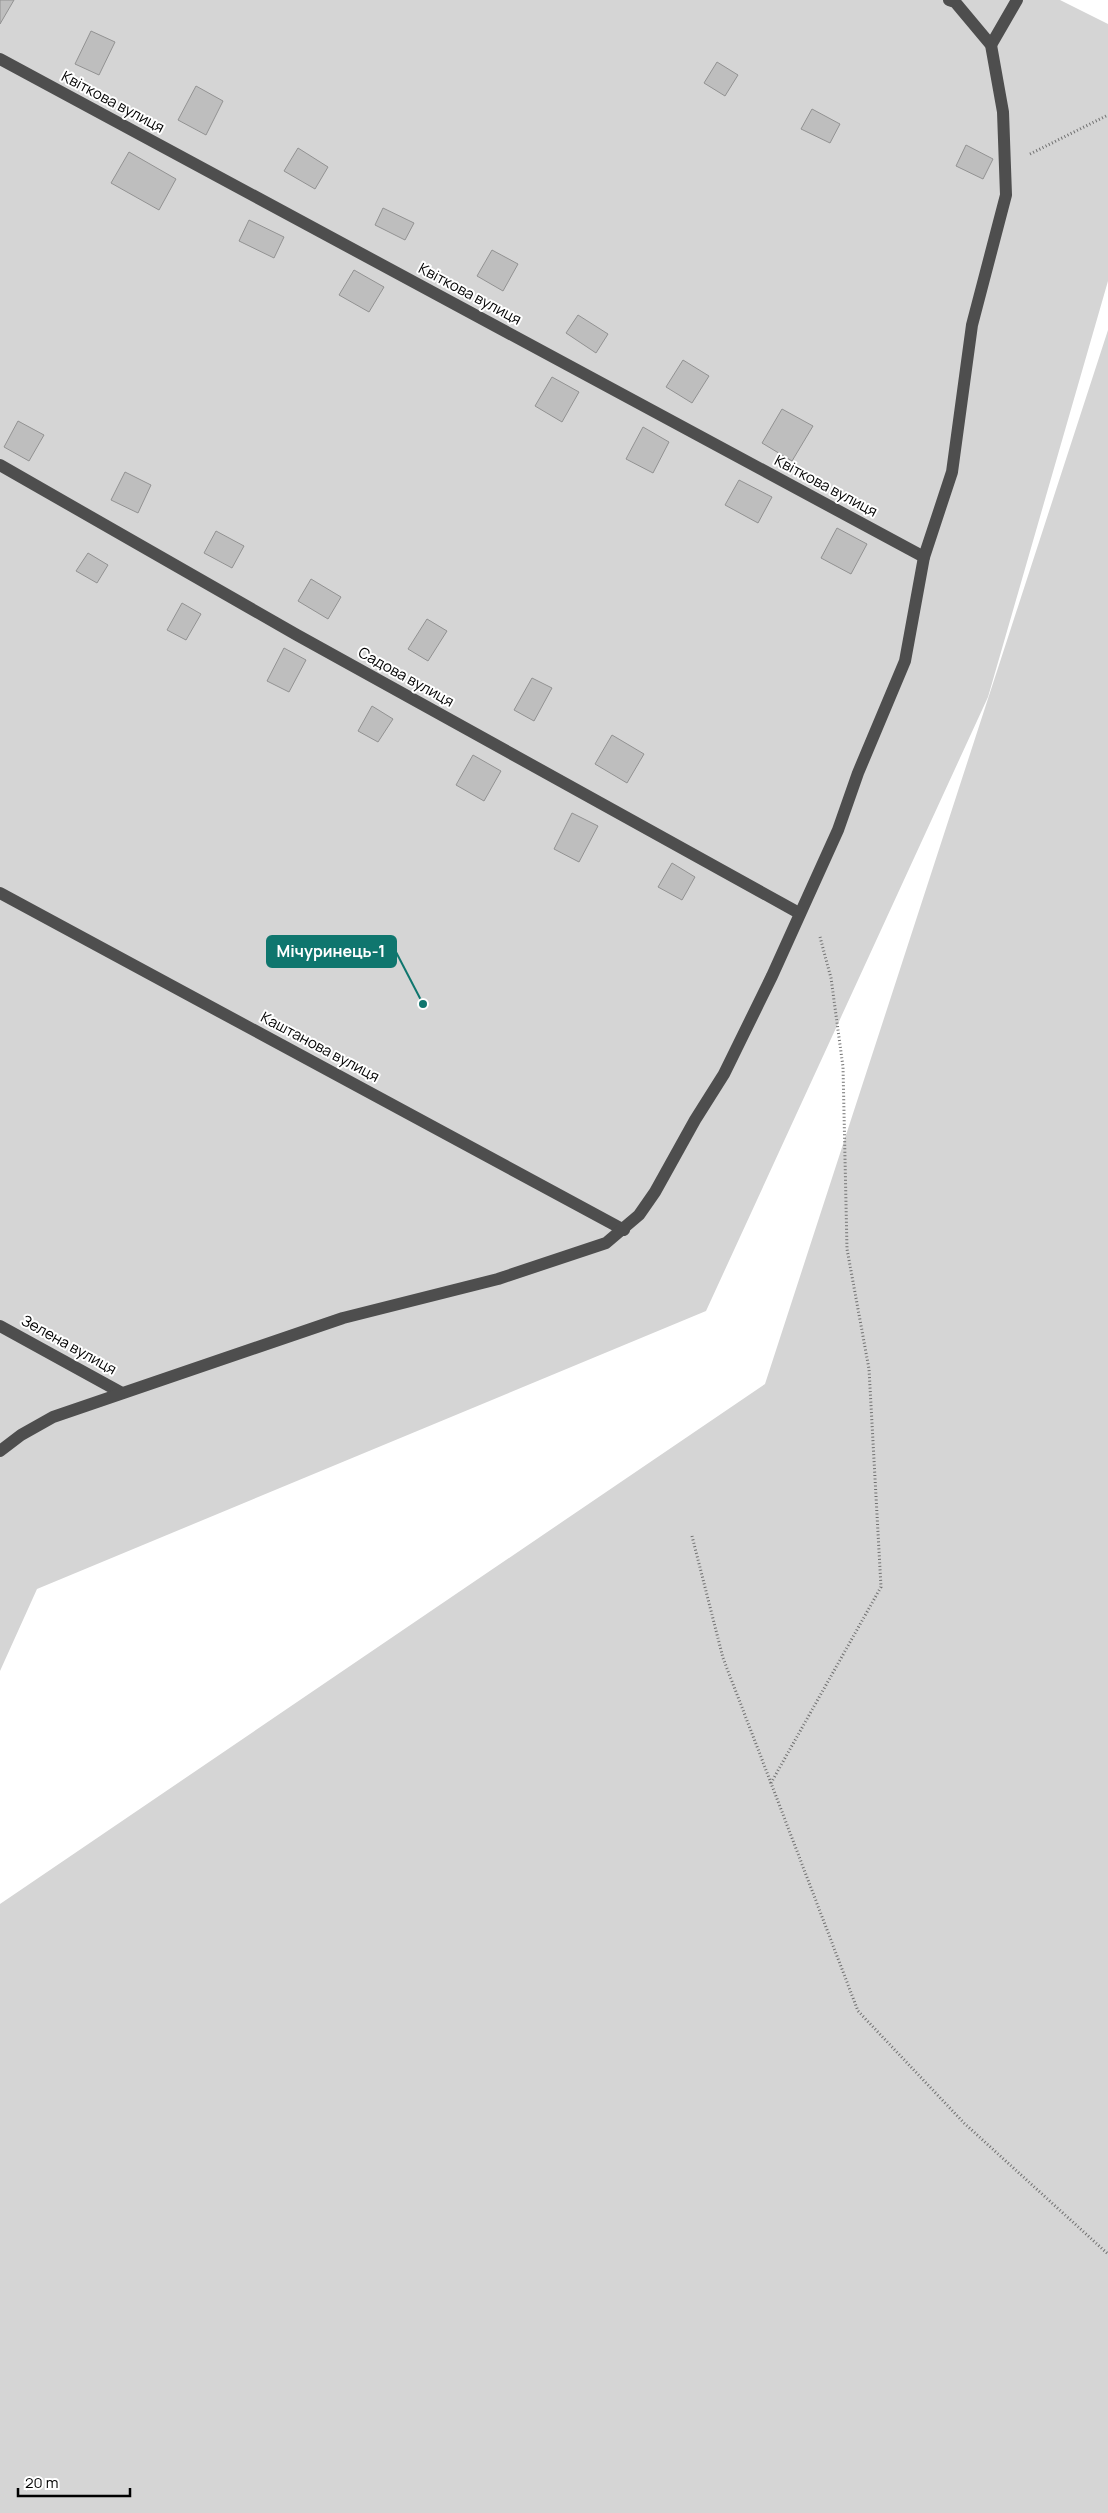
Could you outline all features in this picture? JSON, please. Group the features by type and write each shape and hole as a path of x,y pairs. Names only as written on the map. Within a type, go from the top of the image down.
{"lane":[{"path":"0,1451 21,1435 53,1417 122,1393 343,1318 498,1279 606,1243 624,1230 655,1192 695,1120 724,1074 772,976 838,830 858,773 904,661 924,557 952,472 972,325 1006,195 1003,112 991,45 955,2 949,0"},
{"path":"991,45 1017,0"},
{"name":"Квіткова вулиця","path":"0,59 924,557"},
{"name":"Садова вулиця","path":"0,465 297,635 799,914"},
{"name":"Каштанова вулиця","path":"0,893 624,1230"},
{"name":"Зелена вулиця","path":"0,1326 122,1393"}],"path":[{"path":"1005,169 1042,147 1108,115"},
{"path":"771,1783 881,1587 869,1369 847,1249 843,1067 831,978 807,895"},
{"path":"692,1536 723,1658 858,2011 964,2123 1108,2254"}],"shaded area":[{"path":"0,0 1060,0 1108,24 1108,281 988,697 706,1311 37,1589 0,1671"},
{"path":"1108,330 1108,2513 0,2513 0,1904 765,1384"}],"building":[{"path":"0,0 14,0 0,24"},
{"path":"91,31 115,42 99,75 75,64"},
{"path":"717,62 738,75 725,96 704,83"},
{"path":"196,86 223,101 206,135 178,120"},
{"path":"812,109 840,124 830,143 801,129"},
{"path":"966,145 993,159 983,179 956,166"},
{"path":"298,148 328,167 315,189 284,171"},
{"path":"129,152 176,179 159,210 111,183"},
{"path":"383,208 414,223 405,240 375,225"},
{"path":"249,220 284,237 274,258 239,241"},
{"path":"492,250 518,264 503,291 477,276"},
{"path":"354,270 384,287 369,312 339,295"},
{"path":"578,315 608,334 596,353 566,333"},
{"path":"683,360 709,376 692,403 666,387"},
{"path":"552,377 579,392 562,422 535,406"},
{"path":"782,409 813,426 792,461 762,443"},
{"path":"18,421 44,435 29,461 4,447"},
{"path":"643,427 669,442 653,473 626,459"},
{"path":"125,472 151,485 138,513 111,500"},
{"path":"739,480 772,497 758,523 725,505"},
{"path":"837,528 867,544 851,574 821,558"},
{"path":"216,531 244,546 232,568 204,553"},
{"path":"88,553 108,565 97,583 76,571"},
{"path":"311,579 341,597 328,619 298,601"},
{"path":"182,603 201,614 186,640 167,630"},
{"path":"427,619 447,631 428,661 408,649"},
{"path":"284,648 306,660 289,692 267,681"},
{"path":"532,678 552,688 534,721 514,710"},
{"path":"372,706 393,719 378,742 358,731"},
{"path":"612,735 644,754 627,783 595,764"},
{"path":"473,755 501,771 484,801 456,785"},
{"path":"572,813 598,826 579,862 554,849"},
{"path":"672,863 695,877 682,900 658,887"}],"place":[{"name":"Мічуринець-1","path":"423,1004"}]}
